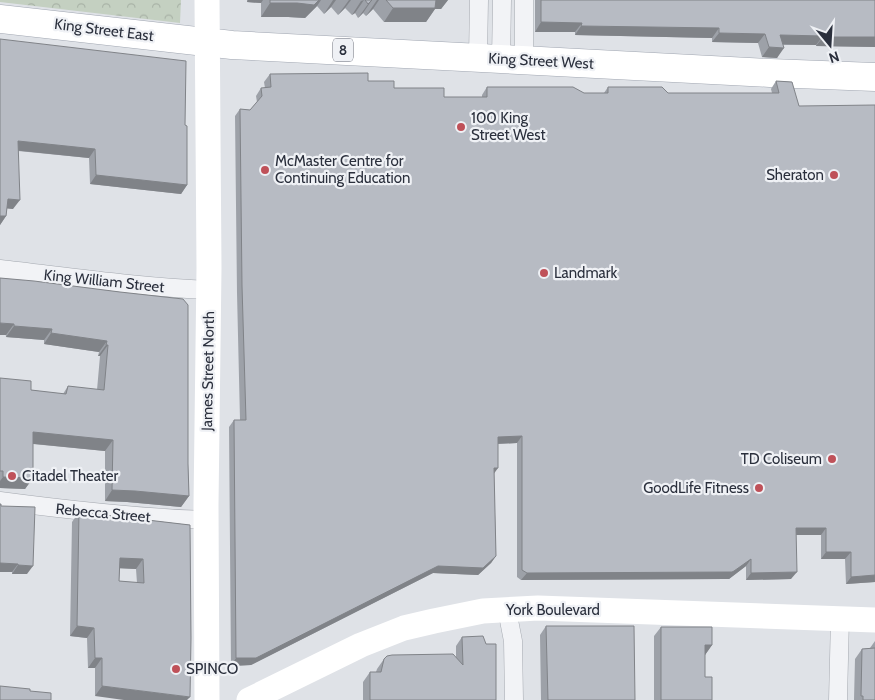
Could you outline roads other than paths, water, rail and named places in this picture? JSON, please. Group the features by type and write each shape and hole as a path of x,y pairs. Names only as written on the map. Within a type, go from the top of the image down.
{"main road":[{"name":"James Street North","path":"207,0 209,290 206,520 207,700"},
{"name":"King Street East","path":"0,19 207,42"},
{"name":"King Street West","path":"207,42 232,45 875,77"},
{"name":"York Boulevard","path":"249,700 338,655 404,628 483,611 538,608 875,620"}],"street":[{"path":"479,0 501,59"},
{"path":"501,59 502,0"},
{"path":"501,59 524,0"},
{"name":"King William Street","path":"0,269 112,282 209,290"},
{"name":"Rebecca Street","path":"0,501 118,515 206,520"},
{"path":"507,610 513,641 514,700"},
{"path":"838,700 840,618"}],"place":[{"name":"100 King Street West","path":"461,127"},
{"name":"McMaster Centre for Continuing Education","path":"265,170"},
{"name":"Sheraton","path":"834,175"},
{"name":"Landmark","path":"544,273"},
{"name":"TD Coliseum","path":"832,459"},
{"name":"Citadel Theater","path":"12,476"},
{"name":"GoodLife Fitness","path":"759,488"},
{"name":"SPINCO","path":"176,669"}]}
